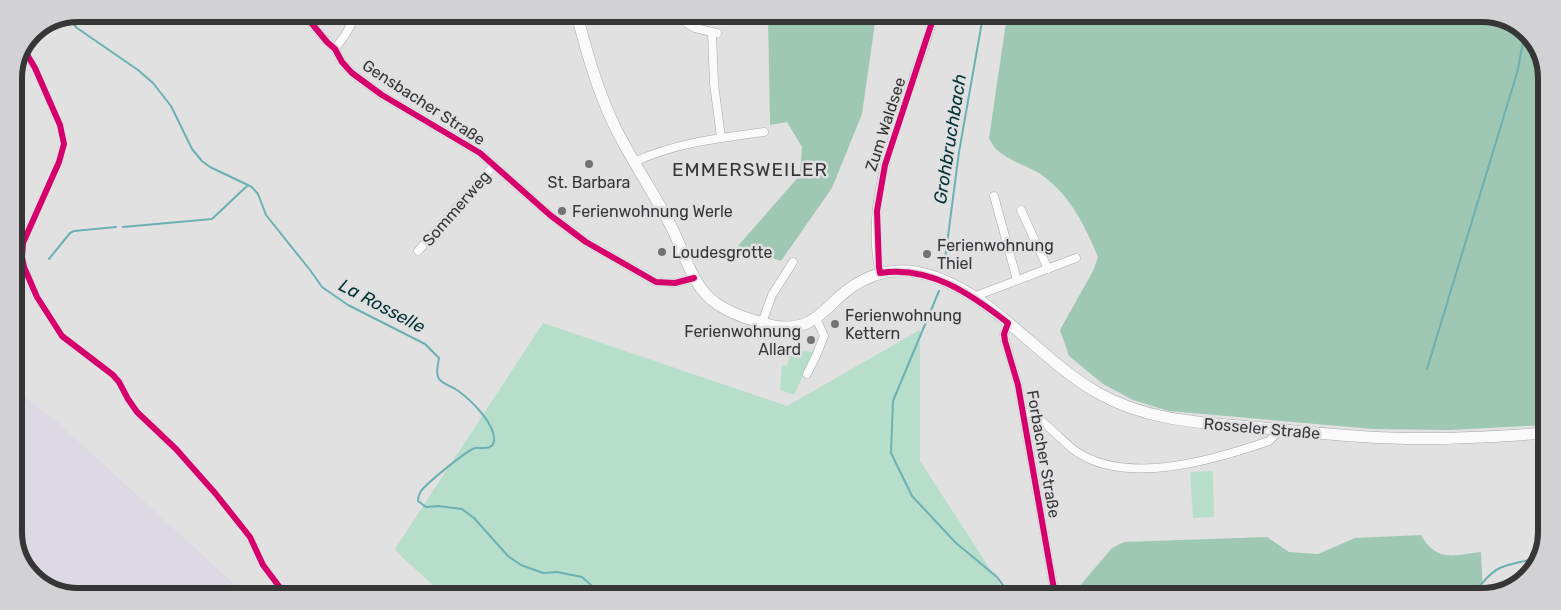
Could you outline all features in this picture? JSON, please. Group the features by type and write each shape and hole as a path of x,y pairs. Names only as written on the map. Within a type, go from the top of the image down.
{"main road":[{"path":"579,22 600,92 614,124 670,223 694,278 700,288 715,303 734,314 762,323 787,327 808,323 853,285 872,275 893,271 910,272 941,281 973,297 1008,323"},
{"name":"Rosseler Straße","path":"1008,323 1084,384 1123,406 1170,419 1393,438 1449,438 1538,433"}],"street":[{"name":"Gensbacher Straße","path":"311,22 335,49 342,62 364,83 480,154 567,228 656,282 675,283 694,278"},
{"path":"335,49 352,22"},
{"path":"683,22 715,33 714,84 721,138"},
{"name":"Zum Waldsee","path":"880,273 877,250 877,219 881,182 895,130 918,68 932,22"},
{"path":"634,162 660,151 689,143 764,132"},
{"name":"Sommerweg","path":"418,251 494,165"},
{"path":"994,196 1017,280"},
{"path":"1022,210 1048,268"},
{"path":"973,297 1076,258"},
{"path":"762,323 772,295 793,262"},
{"path":"807,374 824,336 816,318"},
{"name":"Forbacher Straße","path":"1008,323 1004,334 1005,340 1023,412 1053,588"},
{"path":"1023,412 1033,414 1058,437 1086,457 1112,466 1125,468 1154,469 1219,456 1269,441 1275,436 1278,429"}],"shaded area":[{"path":"23,396 54,419 239,588 79,588 61,585 39,571 27,553 23,535"}],"green space":[{"path":"768,22 875,22 862,114 832,188 781,261 738,246 800,175 802,147 787,122 770,125"},
{"path":"1006,22 1482,22 1507,28 1522,39 1531,51 1537,64 1538,75 1538,425 1449,430 1373,429 1169,411 1133,400 1103,384 1069,356 1060,330 1093,271 1098,257 1081,221 1064,195 1057,188 1039,173 1004,155 993,145 989,138"},
{"path":"543,323 787,406 920,330 920,461 1002,588 436,588 395,549"},
{"path":"791,350 814,352 794,395 780,390 782,365 787,366"},
{"path":"1213,471 1214,517 1193,518 1190,472"},
{"path":"1421,535 1433,550 1447,555 1481,552 1483,588 1078,588 1112,548 1124,542 1267,537 1289,552 1318,554 1355,538"}],"waterway":[{"name":"Grohbruchbach","path":"944,267 959,152 982,22"},
{"name":"La Rosselle","path":"73,23 153,83 171,106 192,149 202,161 210,167 252,187 258,194 266,215 322,287 348,305 425,344 439,358 438,378 462,394 487,420 494,434 493,444 486,448 470,450 425,487 421,491 418,501 426,507 438,506 462,509 474,518 508,556 521,565 543,573 557,572 582,577 594,588"},
{"path":"1427,369 1517,73 1523,41"},
{"path":"123,227 212,219 247,186"},
{"path":"49,259 70,233 74,231 116,227"},
{"name":"Grohbruchbach","path":"939,291 893,401 891,453 912,496 956,543 997,577 1005,588"},
{"name":"La Rosselle","path":"1478,588 1500,568 1530,560"}],"cycle path":[{"path":"311,22 335,49 342,62 352,73 382,95 480,153 550,215 586,242 656,282 675,283 694,278"},
{"path":"932,22 885,165 877,211 880,273 915,273 948,284 964,292 1008,323 1004,334 1005,341 1018,385 1054,588"},
{"path":"22,252 23,243 59,162 64,144 60,125 28,56"},
{"path":"22,259 37,297 62,336 113,375 137,412 176,449 215,493 250,537 263,565 280,588"}],"place":[{"name":"St. Barbara","path":"589,164"},
{"name":"Ferienwohnung Werle","path":"562,211"},
{"name":"Loudesgrotte","path":"662,252"},
{"name":"Ferienwohnung Thiel","path":"927,254"},
{"name":"Ferienwohnung Kettern","path":"835,324"},
{"name":"Ferienwohnung Allard","path":"811,340"}],"district":[{"name":"EMMERSWEILER","path":"750,169"}]}
